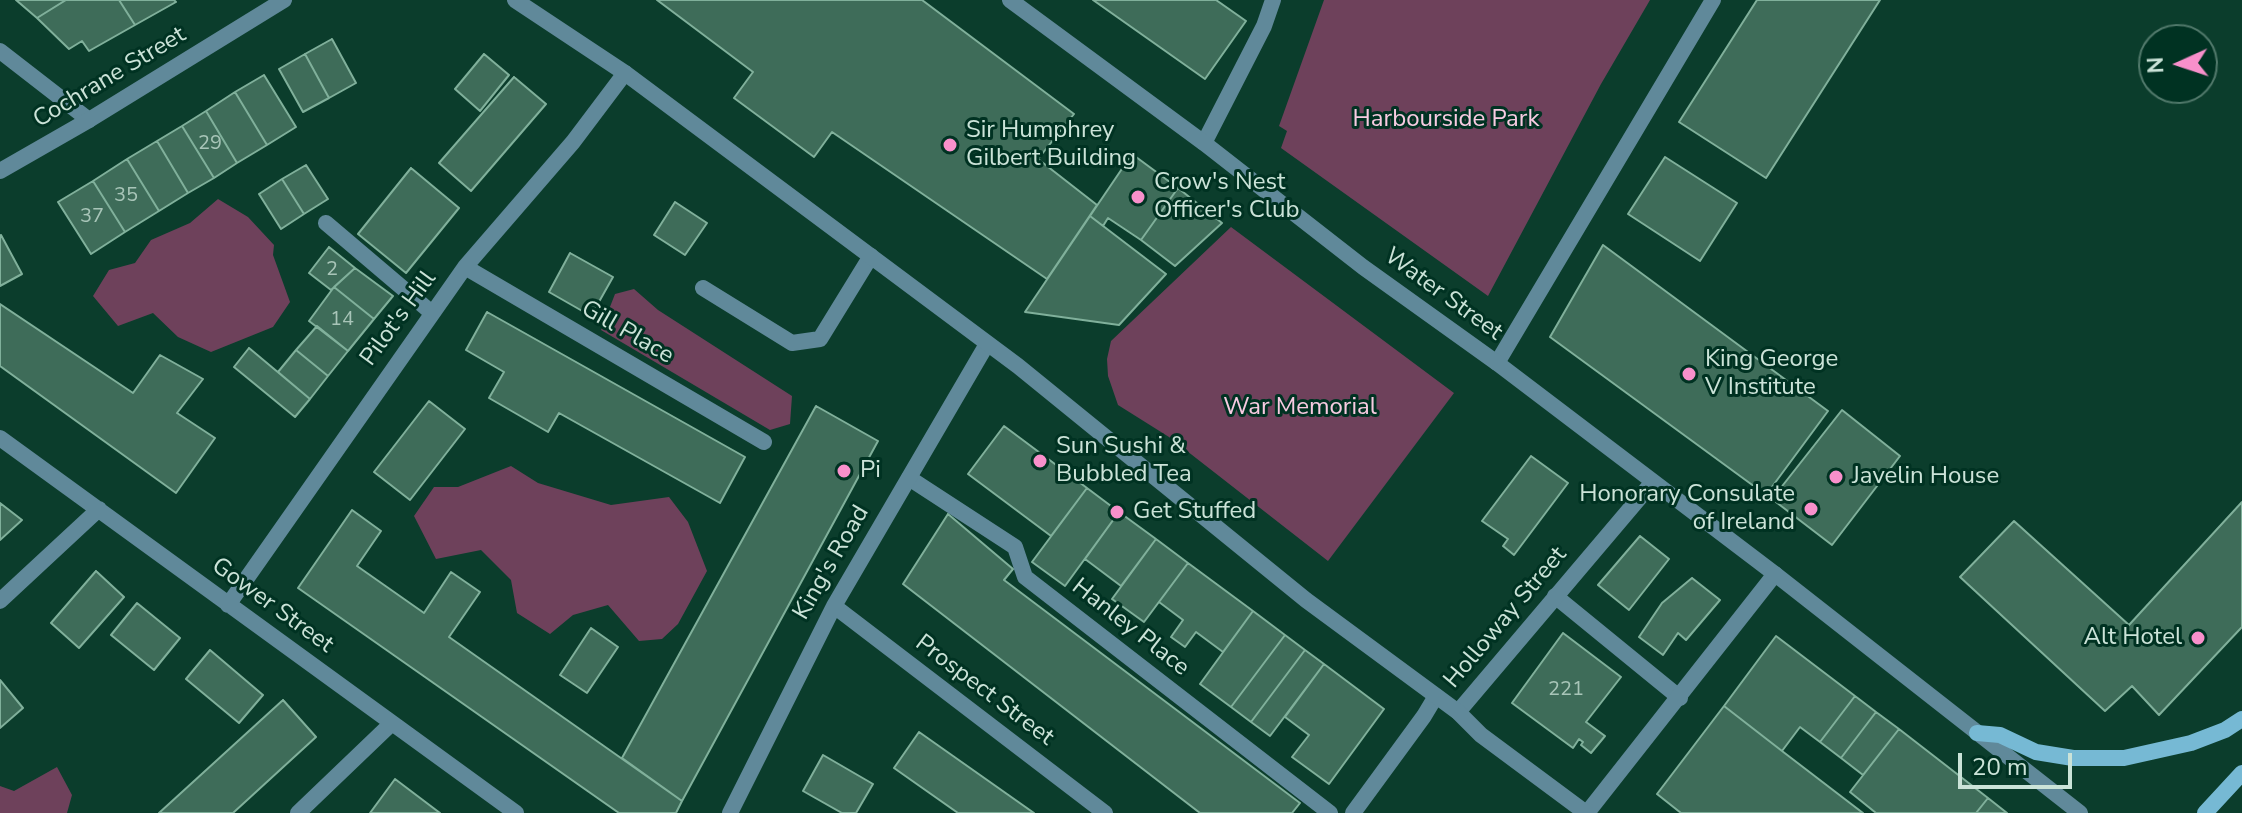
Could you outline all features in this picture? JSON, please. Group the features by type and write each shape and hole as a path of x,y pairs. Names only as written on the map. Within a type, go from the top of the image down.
{"main road":[{"path":"1977,733 2000,735 2036,752 2073,758 2124,758 2191,743 2225,730 2242,719"},
{"path":"2205,813 2242,773"}],"street":[{"name":"Cochrane Street","path":"0,171 284,0"},
{"path":"515,0 625,73 1018,366 1306,600 1458,712 1481,735 1586,813 1775,574"},
{"name":"Water Street","path":"1010,0 1775,574 2080,813"},
{"path":"1204,143 1244,68 1273,0"},
{"path":"1497,363 1713,0"},
{"path":"0,51 89,120"},
{"name":"Pilot's Hill","path":"228,605 465,267 573,142 625,73"},
{"path":"326,223 432,313"},
{"path":"703,288 792,343 820,339 871,256"},
{"name":"Gill Place","path":"465,267 764,442"},
{"name":"King's Road","path":"730,813 834,606 987,344"},
{"name":"Gower Street","path":"0,438 516,813"},
{"name":"Hanley Place","path":"909,478 1015,547 1025,577 1330,813"},
{"name":"Holloway Street","path":"1458,712 1652,483"},
{"path":"0,601 99,509"},
{"path":"1555,596 1680,698"},
{"name":"Prospect Street","path":"834,606 1105,813"},
{"name":"Holloway Street","path":"1353,813 1436,696"},
{"path":"298,813 392,723"}],"green space":[{"name":"Harbourside Park","path":"1324,0 1650,0 1601,84 1488,296 1281,148 1287,131 1279,126"},
{"path":"218,199 248,217 274,245 273,255 290,302 273,327 211,352 178,337 153,313 118,326 93,296 109,270 135,263 151,240 190,223"},
{"name":"War Memorial","path":"1231,227 1454,393 1328,561 1169,437 1118,405 1108,376 1107,359 1111,341"},
{"path":"634,289 658,310 792,396 790,424 770,430 601,330 615,294"},
{"path":"511,466 538,483 611,505 669,497 688,522 707,571 678,624 662,639 639,641 608,605 573,615 550,634 517,613 511,580 481,550 436,559 414,516 434,487 458,487"},
{"path":"57,767 72,795 67,813 0,813 0,786 14,791"}],"building":[{"path":"16,0 66,0 37,18"},
{"path":"66,0 119,0 135,25 89,51 82,41 69,49 37,18"},
{"path":"119,0 174,0 176,2 135,25"},
{"name":"Sir Humphrey Gilbert Building","path":"657,0 922,0 1074,114 1038,159 1097,205 1047,279 832,132 814,157 734,98 753,72"},
{"path":"1093,0 1216,0 1246,21 1205,79"},
{"path":"1757,0 1880,0 1766,178 1679,122"},
{"path":"332,39 356,83 329,98 305,54"},
{"path":"305,54 329,98 303,112 279,69"},
{"path":"484,54 509,75 480,111 455,89"},
{"path":"264,75 296,127 267,145 235,92"},
{"path":"514,77 546,104 471,191 439,163"},
{"path":"235,92 267,145 237,163 206,111"},
{"path":"206,111 237,163 214,178 182,126"},
{"path":"182,126 214,178 188,193 157,141"},
{"path":"157,141 188,193 159,211 127,159"},
{"name":"Crow's Nest Officer's Club","path":"1132,154 1178,188 1141,240 1108,218 1103,226 1090,216"},
{"path":"1665,157 1737,203 1700,261 1628,214"},
{"path":"127,159 159,211 125,232 93,181"},
{"path":"306,165 328,199 304,214 282,179"},
{"path":"411,168 459,208 406,273 358,234"},
{"path":"282,179 304,214 281,229 259,194"},
{"path":"93,181 125,232 91,254 58,202"},
{"path":"1178,188 1222,223 1175,266 1141,240"},
{"path":"675,202 707,223 685,255 654,235"},
{"path":"1090,216 1166,274 1119,325 1025,312"},
{"path":"0,236 22,274 0,286"},
{"name":"King George V Institute","path":"1603,245 1828,411 1766,495 1550,337"},
{"path":"329,247 355,268 331,290 309,273"},
{"path":"570,253 613,277 591,316 549,292"},
{"path":"355,268 393,296 374,319 334,287"},
{"path":"334,287 374,319 348,351 309,321"},
{"path":"0,304 133,393 160,355 203,379 177,413 215,438 176,493 0,366"},
{"path":"487,312 745,457 720,503 559,413 548,432 489,398 504,372 466,350"},
{"path":"317,326 348,351 328,376 296,350"},
{"path":"249,348 310,399 295,417 234,367"},
{"path":"296,350 328,376 310,399 278,372"},
{"path":"429,401 465,429 410,500 374,472"},
{"path":"816,406 878,441 682,801 622,758"},
{"name":"Javelin House","path":"1842,410 1900,456 1832,545 1772,499"},
{"path":"1004,426 1087,488 1051,536 968,474"},
{"path":"1531,456 1568,483 1514,555 1503,546 1508,539 1482,521"},
{"path":"1087,488 1119,512 1065,586 1032,562"},
{"path":"2242,502 2242,627 2159,715 2132,686 2105,711 1960,577 2014,521 2129,625"},
{"path":"0,503 22,520 0,540"},
{"path":"352,510 381,531 357,566 424,613 451,572 480,592 449,637 682,801 676,813 619,813 298,588"},
{"path":"1119,512 1156,539 1121,586 1085,559"},
{"path":"948,514 1013,569 1004,580 1300,803 1292,813 1200,813 903,584"},
{"path":"1640,536 1669,559 1629,610 1598,585"},
{"path":"1156,539 1188,563 1144,622 1112,599"},
{"path":"1188,563 1253,611 1223,652 1196,632 1185,647 1171,637 1183,620 1159,602"},
{"path":"96,571 124,597 79,648 51,623"},
{"path":"1692,578 1720,600 1686,640 1678,633 1663,655 1639,637 1662,603"},
{"path":"137,603 180,638 154,670 111,635"},
{"path":"1253,611 1285,635 1231,707 1200,684"},
{"path":"591,628 618,647 587,693 560,675"},
{"path":"1563,633 1621,677 1586,722 1605,736 1591,753 1579,739 1573,748 1512,703"},
{"path":"1285,635 1305,650 1251,722 1231,707"},
{"path":"1776,636 1855,696 1820,742 1800,727 1782,751 1724,706"},
{"path":"210,650 263,695 239,723 186,679"},
{"path":"1305,650 1324,664 1270,736 1251,722"},
{"path":"1324,664 1384,709 1329,784 1292,757 1309,735 1285,717"},
{"path":"0,680 23,708 0,728"},
{"path":"1855,696 1876,712 1841,758 1820,742"},
{"path":"283,700 316,737 233,813 159,813"},
{"path":"1724,706 1863,813 1681,813 1657,794"},
{"path":"1876,712 1899,729 1863,775 1841,758"},
{"path":"1899,729 1988,798 1976,813 1876,813 1850,792"},
{"path":"919,732 1034,813 958,813 894,768"},
{"path":"823,755 873,784 856,813 842,813 803,791"},
{"path":"395,779 440,813 370,813"},
{"path":"1988,798 2007,813 1976,813"}],"place":[{"name":"Sir Humphrey Gilbert Building","path":"950,145"},
{"name":"Crow's Nest Officer's Club","path":"1138,197"},
{"name":"King George V Institute","path":"1689,374"},
{"name":"Sun Sushi & Bubbled Tea","path":"1040,461"},
{"name":"Pi","path":"844,471"},
{"name":"Javelin House","path":"1836,477"},
{"name":"Honorary Consulate of Ireland","path":"1811,509"},
{"name":"Get Stuffed","path":"1117,512"},
{"name":"Alt Hotel","path":"2198,638"}]}
